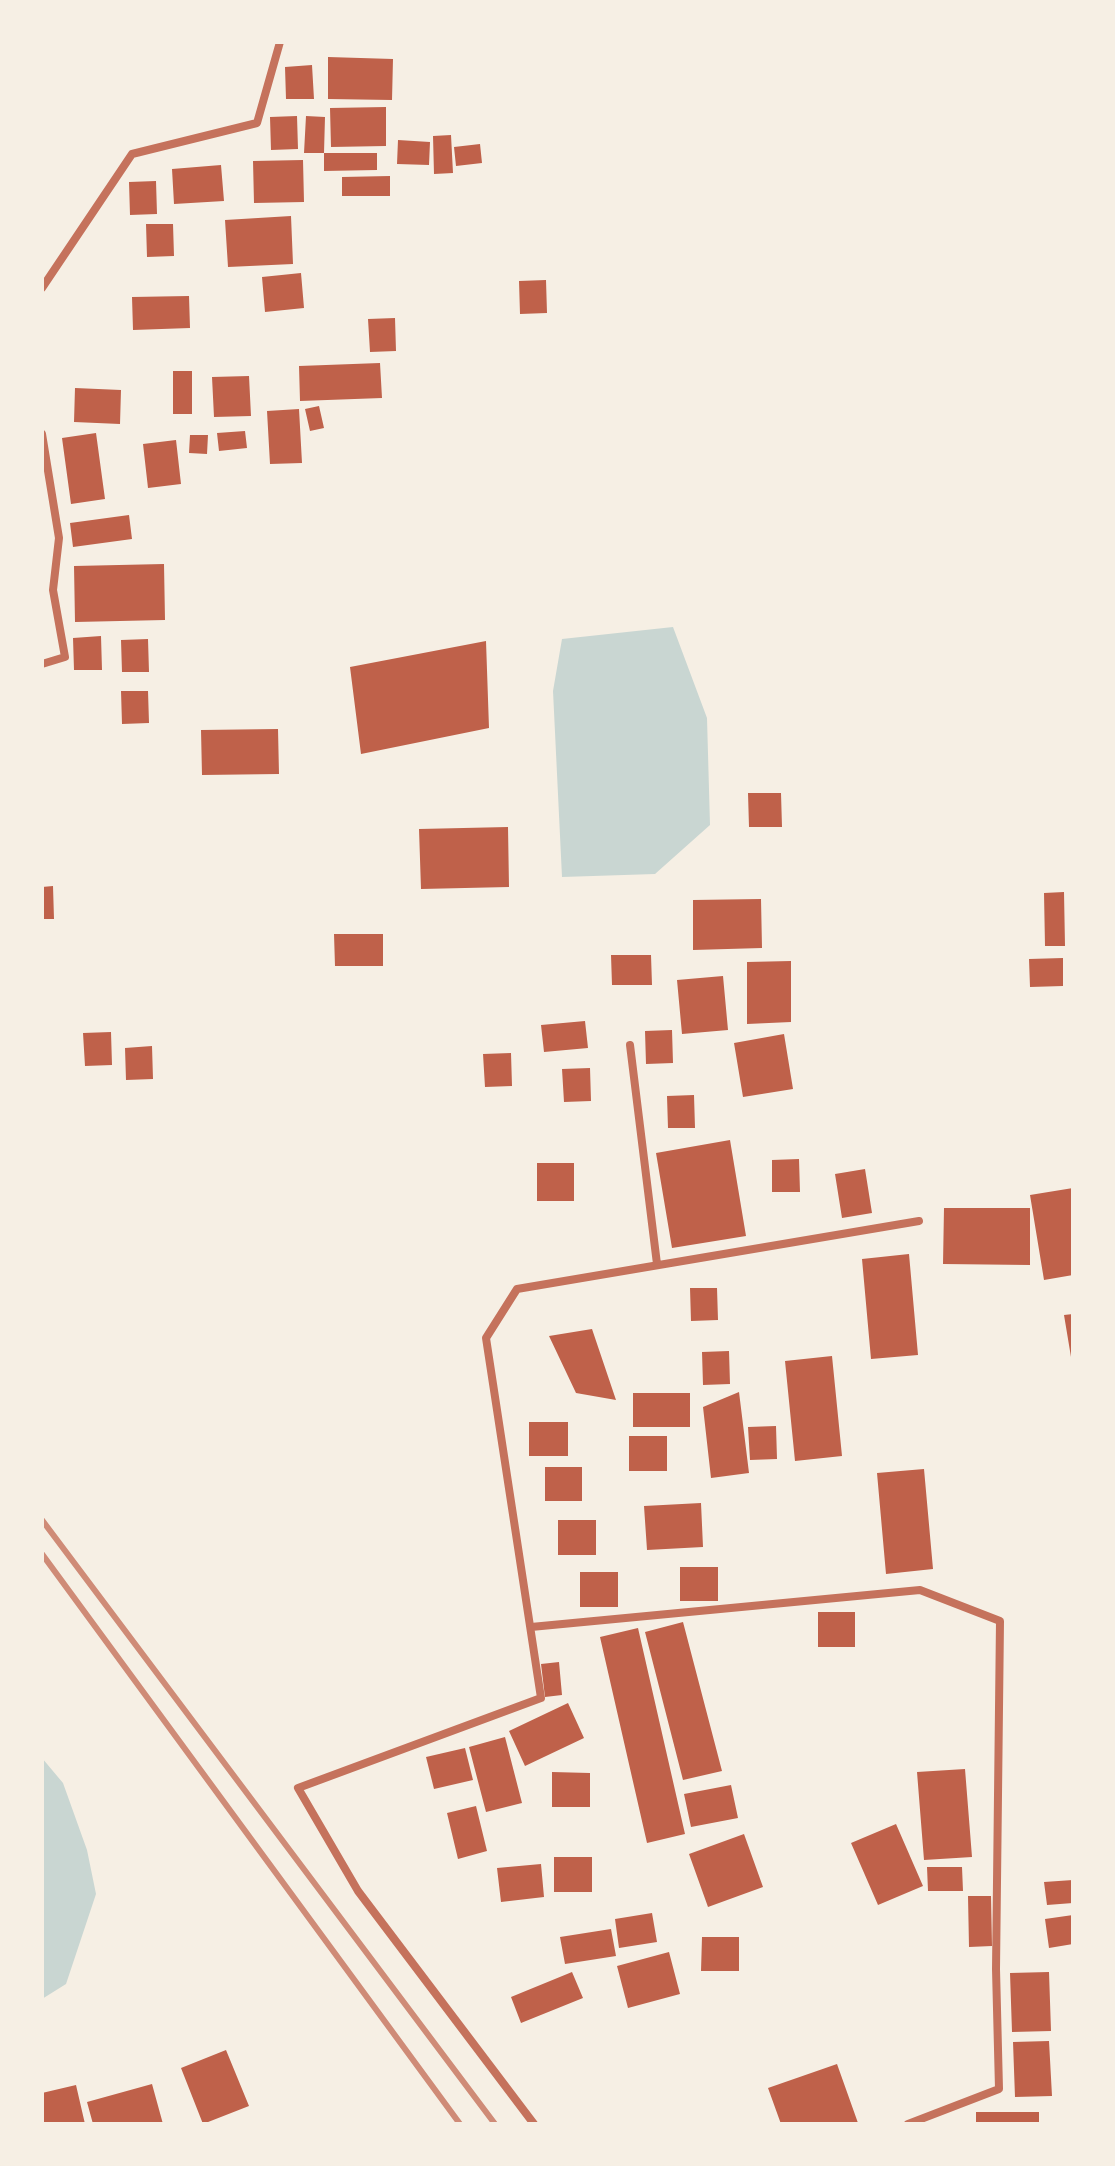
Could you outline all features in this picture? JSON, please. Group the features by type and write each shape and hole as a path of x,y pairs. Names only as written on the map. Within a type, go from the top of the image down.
{"street":[{"path":"42,288 132,154 257,123 280,42"},
{"path":"42,434 59,538 53,590 65,657 42,664"},
{"path":"630,1045 657,1264"},
{"path":"534,2124 358,1891 298,1788 541,1698 486,1338 517,1289 919,1221"},
{"path":"531,1627 920,1590 1000,1621 996,1969 999,2089 908,2124"}],"shaded area":[{"path":"673,627 707,718 710,825 655,874 562,877 553,691 562,639"},
{"path":"42,1758 63,1783 87,1850 96,1894 66,1984 42,1999"}],"building":[{"path":"328,57 393,59 392,100 328,99"},
{"path":"312,65 314,99 286,99 285,67"},
{"path":"386,107 386,146 331,147 330,108"},
{"path":"297,116 298,149 271,150 270,117"},
{"path":"306,116 325,117 324,153 304,153"},
{"path":"451,135 453,173 434,174 433,136"},
{"path":"398,140 430,142 429,165 397,164"},
{"path":"480,144 482,163 456,166 454,147"},
{"path":"324,153 377,153 377,170 324,171"},
{"path":"303,160 304,202 254,203 253,161"},
{"path":"221,165 224,201 174,204 172,169"},
{"path":"390,176 390,196 342,196 342,177"},
{"path":"156,181 157,214 130,215 129,182"},
{"path":"291,216 293,264 228,267 225,220"},
{"path":"146,224 173,224 174,256 147,257"},
{"path":"301,273 304,308 265,312 262,277"},
{"path":"546,280 547,313 520,314 519,281"},
{"path":"189,296 190,328 133,330 132,297"},
{"path":"395,318 396,351 370,352 368,319"},
{"path":"380,363 382,398 300,401 299,366"},
{"path":"173,371 192,371 192,414 173,414"},
{"path":"249,376 251,416 214,417 212,377"},
{"path":"75,388 121,390 120,424 74,422"},
{"path":"319,406 324,428 310,431 305,409"},
{"path":"299,409 302,463 270,464 267,411"},
{"path":"245,431 247,448 219,451 217,433"},
{"path":"96,433 105,499 71,504 62,438"},
{"path":"190,435 208,435 207,454 189,453"},
{"path":"176,440 181,484 148,488 143,444"},
{"path":"129,515 132,539 73,547 70,523"},
{"path":"164,564 165,620 75,622 74,566"},
{"path":"101,636 102,670 74,670 73,638"},
{"path":"148,639 149,672 122,672 121,640"},
{"path":"486,641 489,728 361,754 350,667"},
{"path":"121,691 148,691 149,723 122,724"},
{"path":"278,729 279,774 202,775 201,730"},
{"path":"748,793 781,793 782,827 749,827"},
{"path":"508,827 509,887 421,889 419,829"},
{"path":"53,886 54,919 42,919 42,887"},
{"path":"1064,892 1065,946 1045,946 1044,893"},
{"path":"761,899 762,948 693,950 693,900"},
{"path":"334,934 383,934 383,966 335,966"},
{"path":"611,955 651,955 652,985 612,985"},
{"path":"1063,958 1063,986 1030,987 1029,959"},
{"path":"791,961 791,1022 747,1024 747,962"},
{"path":"723,976 728,1030 682,1034 677,980"},
{"path":"585,1021 588,1048 544,1052 541,1025"},
{"path":"672,1030 673,1063 646,1064 645,1031"},
{"path":"111,1032 112,1065 85,1066 83,1033"},
{"path":"784,1034 793,1089 743,1097 734,1043"},
{"path":"152,1046 153,1079 126,1080 125,1048"},
{"path":"511,1053 512,1086 485,1087 483,1054"},
{"path":"590,1068 591,1101 564,1102 562,1069"},
{"path":"694,1095 695,1128 668,1128 667,1096"},
{"path":"730,1140 746,1236 672,1248 656,1153"},
{"path":"799,1159 800,1192 772,1192 772,1160"},
{"path":"537,1163 574,1163 574,1201 537,1201"},
{"path":"865,1169 872,1213 842,1218 835,1174"},
{"path":"1073,1188 1073,1275 1044,1280 1030,1195"},
{"path":"944,1208 1030,1208 1030,1265 943,1264"},
{"path":"909,1254 918,1355 871,1359 862,1259"},
{"path":"690,1288 717,1288 718,1320 691,1321"},
{"path":"1073,1314 1073,1357 1071,1357 1064,1315"},
{"path":"592,1329 616,1400 576,1393 549,1336"},
{"path":"729,1351 730,1384 703,1385 702,1352"},
{"path":"832,1356 842,1456 795,1461 785,1361"},
{"path":"739,1392 749,1473 711,1478 703,1407"},
{"path":"633,1393 690,1393 690,1427 633,1427"},
{"path":"529,1422 568,1422 568,1456 529,1456"},
{"path":"776,1426 777,1459 750,1460 748,1427"},
{"path":"629,1436 667,1436 667,1471 629,1471"},
{"path":"545,1467 582,1467 582,1501 545,1501"},
{"path":"924,1469 933,1569 886,1574 877,1473"},
{"path":"701,1503 703,1547 647,1550 644,1506"},
{"path":"558,1520 596,1520 596,1555 558,1555"},
{"path":"680,1567 718,1567 718,1601 680,1601"},
{"path":"580,1572 618,1572 618,1607 580,1607"},
{"path":"818,1612 855,1612 855,1647 818,1647"},
{"path":"683,1622 722,1771 683,1780 645,1632"},
{"path":"638,1628 685,1834 647,1843 600,1637"},
{"path":"559,1662 562,1695 545,1697 541,1664"},
{"path":"568,1703 584,1738 525,1766 509,1731"},
{"path":"505,1737 522,1803 486,1812 469,1747"},
{"path":"465,1748 473,1780 434,1789 426,1757"},
{"path":"965,1769 972,1857 924,1860 917,1772"},
{"path":"552,1772 590,1773 590,1807 552,1807"},
{"path":"731,1785 738,1818 691,1827 684,1794"},
{"path":"476,1806 487,1851 458,1859 447,1813"},
{"path":"896,1824 923,1886 878,1905 851,1843"},
{"path":"744,1834 763,1887 708,1907 689,1854"},
{"path":"554,1857 592,1857 592,1892 554,1892"},
{"path":"541,1864 544,1897 501,1902 497,1868"},
{"path":"927,1867 962,1867 963,1891 928,1891"},
{"path":"1073,1880 1073,1903 1047,1905 1044,1882"},
{"path":"968,1896 991,1896 992,1946 969,1947"},
{"path":"652,1913 657,1942 619,1948 615,1919"},
{"path":"1073,1915 1073,1944 1049,1948 1045,1919"},
{"path":"611,1929 616,1956 565,1964 560,1937"},
{"path":"702,1937 739,1937 739,1971 701,1971"},
{"path":"669,1952 680,1994 628,2008 617,1966"},
{"path":"572,1972 583,1998 521,2023 511,1997"},
{"path":"1049,1972 1051,2031 1012,2032 1010,1973"},
{"path":"1049,2041 1052,2096 1015,2097 1013,2042"},
{"path":"226,2050 249,2106 203,2124 181,2068"},
{"path":"837,2064 858,2123 781,2124 768,2088"},
{"path":"152,2084 163,2124 93,2124 87,2102"},
{"path":"76,2085 85,2124 42,2124 42,2093"},
{"path":"976,2112 1039,2112 1039,2124 976,2124"}],"railway":[{"path":"42,1520 495,2124"},
{"path":"42,1554 460,2124"}]}
